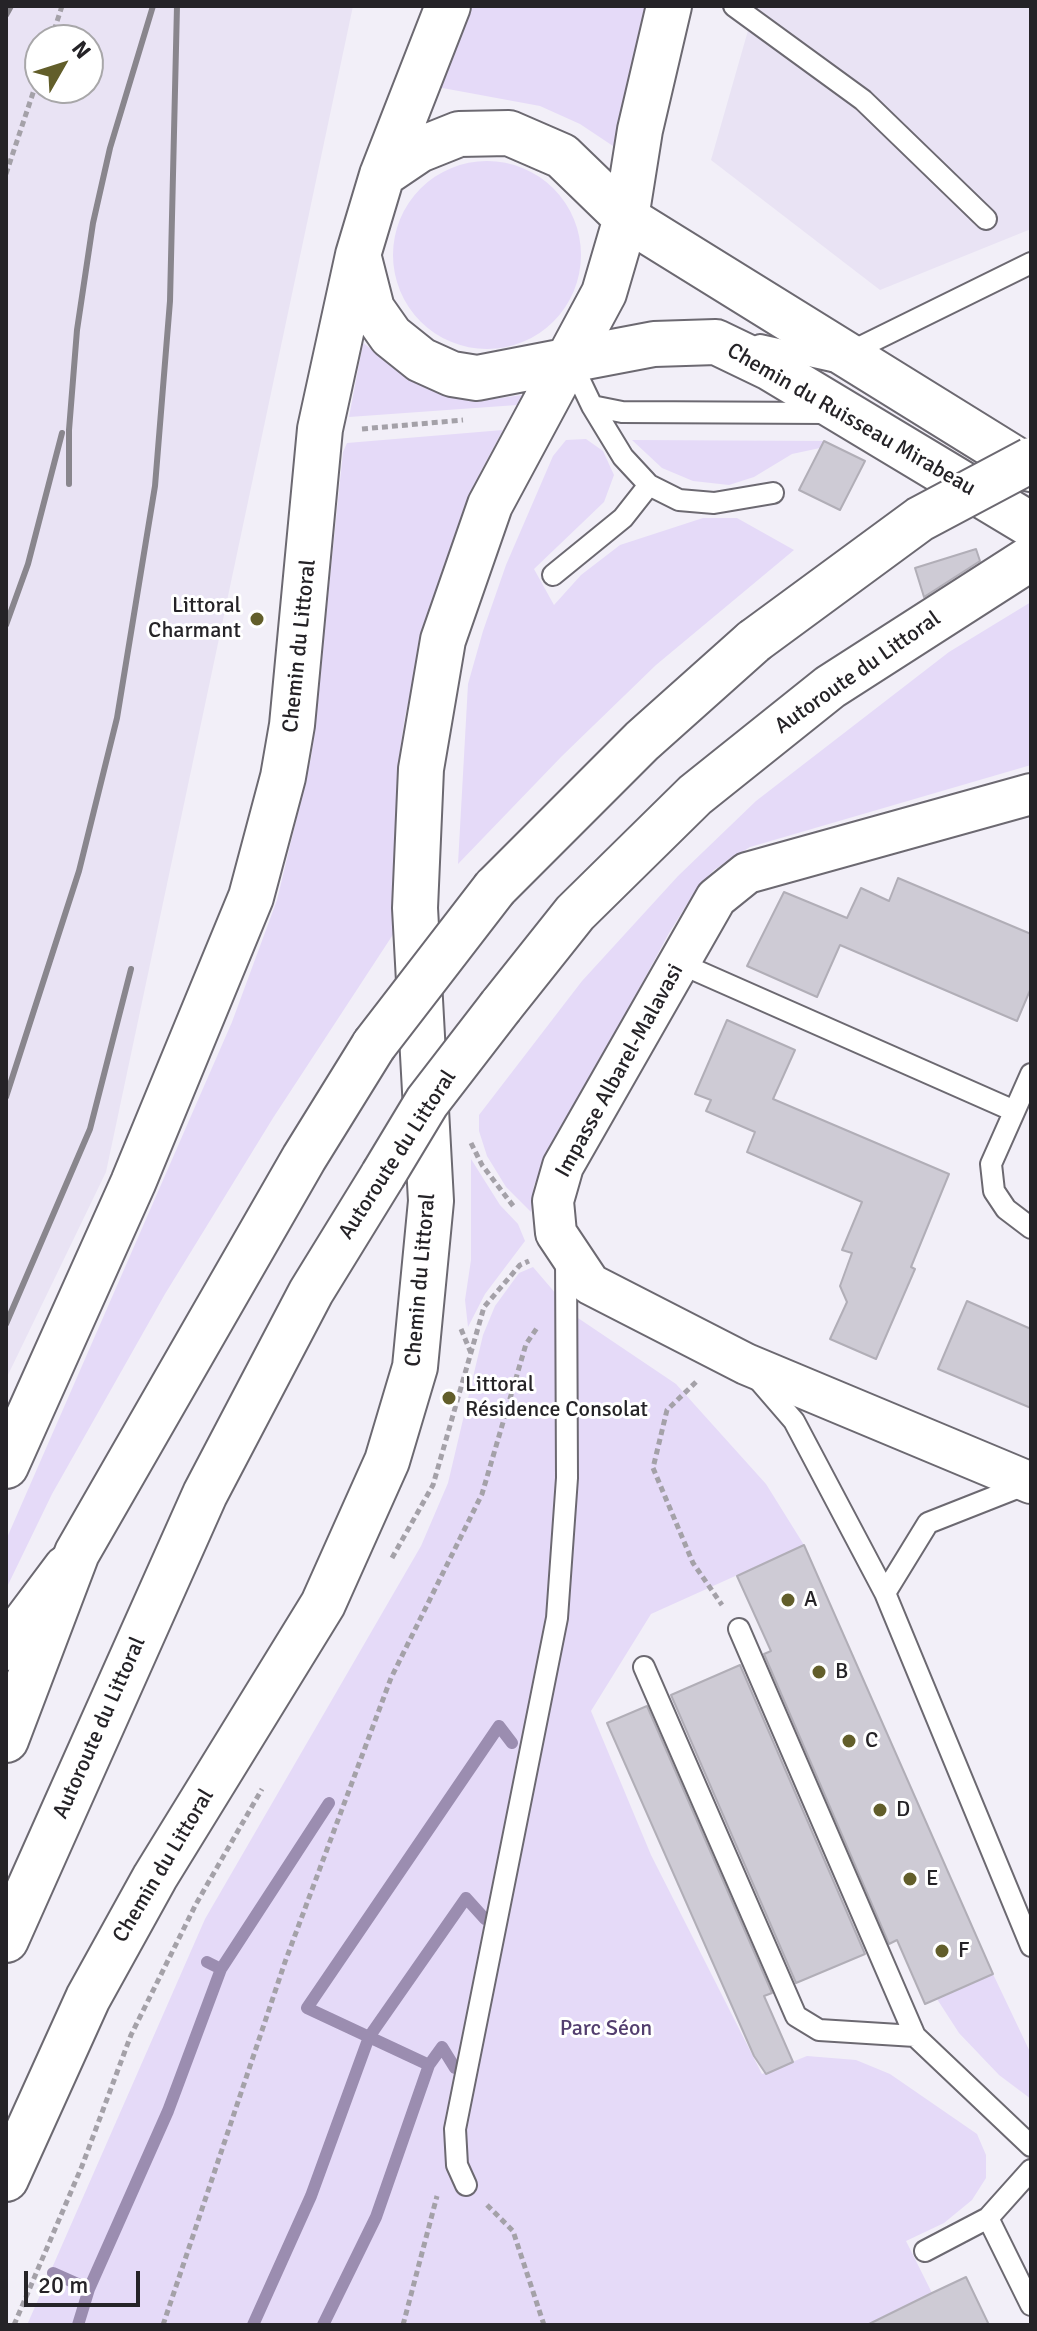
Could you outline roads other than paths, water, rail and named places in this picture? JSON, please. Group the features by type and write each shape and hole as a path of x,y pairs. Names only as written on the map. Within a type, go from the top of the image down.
{"main road":[{"path":"448,6 382,175 358,255 372,309 391,336 421,360 452,374 477,378 570,360 604,293 626,218 640,130 669,6"},
{"path":"382,175 419,150 459,134 509,133 562,156 626,218 1031,469"},
{"name":"Chemin du Littoral","path":"6,1466 133,1183 251,897 283,777 292,725 320,429 358,255"},
{"name":"Chemin du Ruisseau Mirabeau","path":"570,360 654,344 716,342 770,368 1031,525"},
{"name":"Chemin du Littoral","path":"6,2179 88,1998 155,1877 323,1604 387,1461 415,1367 431,1201 415,908 421,769 431,702 443,640 490,505 529,427 570,360"},
{"path":"6,1648 77,1553 304,1158 374,1045 495,888 642,741 754,641 920,519 1031,460"},
{"name":"Autoroute du Littoral","path":"6,1940 205,1494 311,1292 427,1102 575,913 695,795 830,687 1031,558"},
{"path":"6,1740 77,1553"}],"street":[{"name":"Impasse Albarel-Malavasi","path":"1031,794 747,873 716,898 563,1166 553,1201 556,1233 590,1284 746,1364 1031,1483"}],"lane":[{"path":"734,6 863,100 986,219"},
{"path":"716,342 754,344 832,361 849,356 1031,263"},
{"path":"570,360 592,406 623,457 649,485 679,500 714,503 773,493"},
{"path":"592,406 622,412 844,414"},
{"path":"553,575 623,518 649,485"},
{"path":"679,963 1012,1110"},
{"path":"1031,1074 1012,1110 991,1164 994,1191 1006,1209 1031,1228"},
{"path":"466,2185 457,2165 455,2129 557,1618 567,1478 566,1248"},
{"path":"746,1364 794,1421 885,1593 1031,1946"},
{"path":"885,1593 928,1523 1031,1483"},
{"path":"739,1629 915,2036 1031,2146"},
{"path":"644,1667 796,2016 819,2030 915,2036"},
{"path":"925,2251 988,2218 1031,2170"},
{"path":"988,2218 1031,2305"}],"waterway":[{"path":"429,2065 307,2008 499,1726 512,1743"},
{"path":"78,2325 89,2289 168,2111 221,1969 329,1803"},
{"path":"253,2325 311,2196 369,2037 466,1898 485,1919"},
{"path":"207,1962 221,1969"},
{"path":"323,2325 376,2217 429,2065 442,2047 455,2068"},
{"path":"53,2273 89,2289"}],"railway":[{"path":"6,15 11,6"},
{"path":"69,484 69,430 77,330 93,223 110,148 153,6"},
{"path":"6,1097 79,871 117,718 155,486 170,301 177,6"},
{"path":"6,625 28,564 62,433"},
{"path":"6,1324 90,1129 131,969"}],"place":[{"name":"Littoral Charmant","path":"257,619"},
{"name":"Littoral Résidence Consolat","path":"449,1398"},
{"name":"A","path":"788,1600"},
{"name":"B","path":"819,1672"},
{"name":"C","path":"849,1741"},
{"name":"D","path":"880,1810"},
{"name":"E","path":"910,1879"},
{"name":"F","path":"942,1951"}],"park label":[{"name":"Parc Séon","path":"606,2029"}]}
